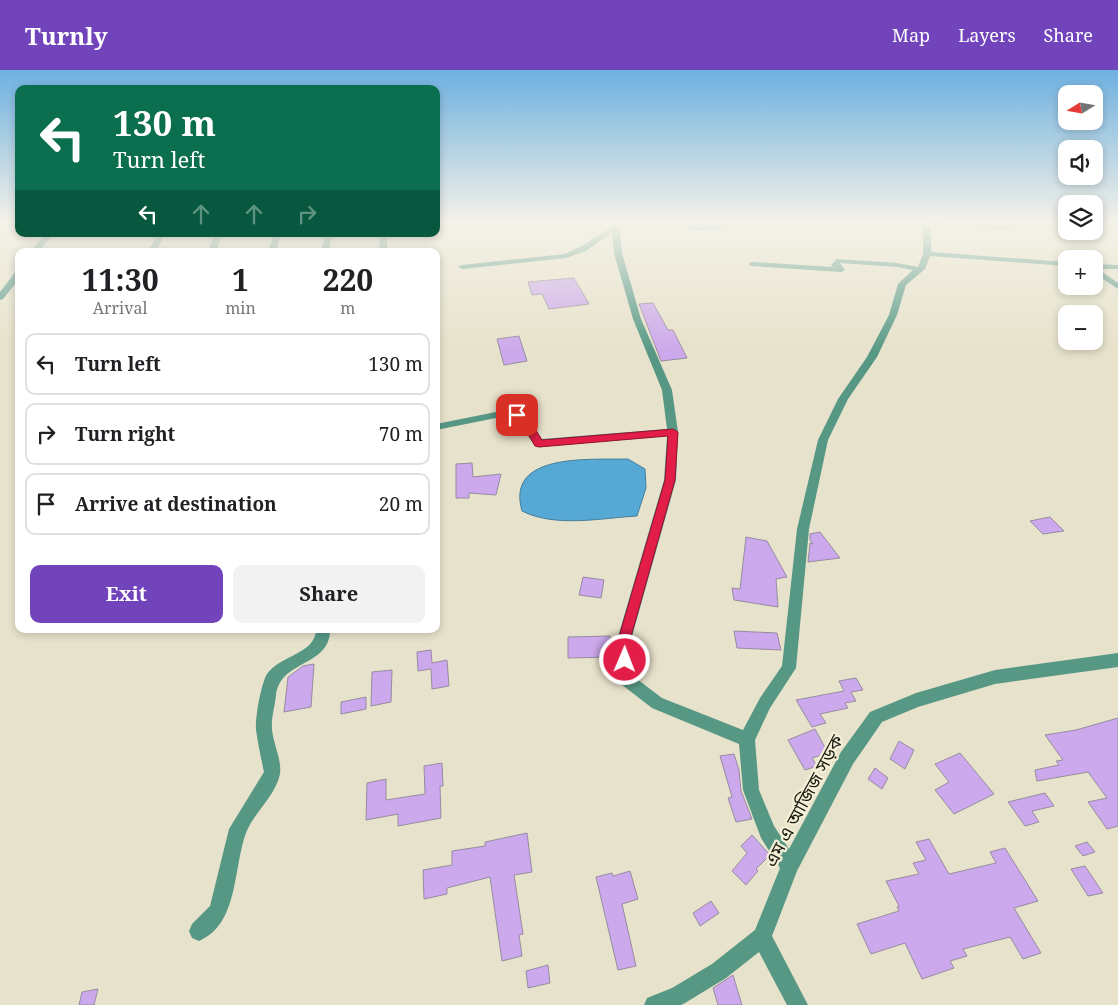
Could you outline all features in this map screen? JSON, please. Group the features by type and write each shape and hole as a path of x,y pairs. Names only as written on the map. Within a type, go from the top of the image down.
{"street":[{"path":"462,267 484,265"},
{"path":"622,265 637,319 667,390 673,432 670,480 624,640 626,679 657,703 747,739"},
{"path":"760,265 841,270 836,265"},
{"path":"892,265 918,270"},
{"path":"790,866 767,832 751,790 747,739 765,703 789,668 803,528 823,440 843,399 872,357 893,315 902,284 918,270 921,265"},
{"path":"1103,268 1118,267"},
{"path":"1103,275 1118,287"},
{"path":"0,297 15,278"},
{"path":"440,426 506,413 517,415 528,426 539,443 673,432"},
{"path":"199,931 218,911 238,829 268,783 272,772 264,728 270,685 273,678 283,668 313,651 323,639 323,633"},
{"name":"এম এ আজিজ সড়ক","path":"762,937 790,866 847,758 876,717 916,700 995,677 1118,660"},
{"path":"654,1005 678,996 719,971 762,937 798,1005"}],"water":[{"path":"628,459 645,469 646,488 637,516 564,521 535,516 522,511 520,492 526,478 538,469 555,463 574,460"}],"building":[{"path":"574,278 589,304 549,309 542,294 532,295 528,282"},
{"path":"653,303 668,330 673,330 687,358 661,361 639,304"},
{"path":"519,336 527,361 504,365 497,339"},
{"path":"472,463 473,477 501,474 496,495 469,493 469,498 456,498 456,464"},
{"path":"1050,517 1064,531 1043,534 1030,521"},
{"path":"820,532 840,558 808,562 810,543 813,544 810,540 810,534"},
{"path":"746,537 767,541 787,577 776,579 778,607 734,600 732,588 740,589"},
{"path":"583,577 604,580 601,598 579,595"},
{"path":"734,631 777,633 781,650 737,648"},
{"path":"610,636 612,657 568,658 568,637"},
{"path":"431,650 432,663 447,660 449,686 432,689 431,669 418,671 417,652"},
{"path":"314,664 311,707 284,712 288,677 303,666"},
{"path":"392,670 391,702 371,706 372,672"},
{"path":"856,678 863,690 851,692 856,701 845,703 848,708 820,714 826,723 812,727 796,700 844,691 839,681"},
{"path":"366,697 366,709 341,714 341,702"},
{"path":"1118,718 1118,826 1107,829 1088,802 1107,798 1088,772 1037,781 1035,770 1059,765 1056,761 1063,760 1045,735 1076,730"},
{"path":"815,729 828,753 812,758 817,766 805,770 788,740"},
{"path":"899,741 914,750 905,769 890,759"},
{"path":"960,753 994,794 954,814 935,790 949,782 935,764"},
{"path":"734,754 739,770 741,791 752,819 736,822 728,798 732,797 720,756"},
{"path":"442,763 443,786 440,786 441,818 398,826 398,814 366,820 367,783 386,779 386,800 425,794 424,766"},
{"path":"875,768 888,778 882,789 868,779"},
{"path":"1045,793 1054,806 1032,811 1039,822 1025,826 1008,802"},
{"path":"527,833 532,872 514,875 523,934 519,935 522,956 502,961 490,877 447,888 447,894 424,899 423,870 452,865 452,851 485,846 485,842"},
{"path":"752,835 770,855 756,869 758,871 746,885 732,871 747,853 741,846"},
{"path":"929,839 949,874 996,863 990,852 1005,848 1038,901 1014,908 1041,953 1023,959 1010,937 963,949 967,956 950,961 954,968 922,979 905,943 871,954 857,924 899,911 897,907 899,906 886,881 919,874 913,863 926,860 916,842"},
{"path":"1087,842 1095,852 1083,856 1075,846"},
{"path":"1085,866 1103,893 1088,896 1071,869"},
{"path":"630,871 638,899 622,904 636,966 618,970 596,877 612,873 613,876"},
{"path":"711,901 719,913 700,926 693,913"},
{"path":"548,965 550,983 528,988 526,971"},
{"path":"733,975 742,1005 718,1005 713,988"},
{"path":"98,989 94,1005 79,1005 82,992"}],"route":[{"path":"517,415 528,426 539,443 571,442 673,432 670,480 624,640 625,660"}]}
